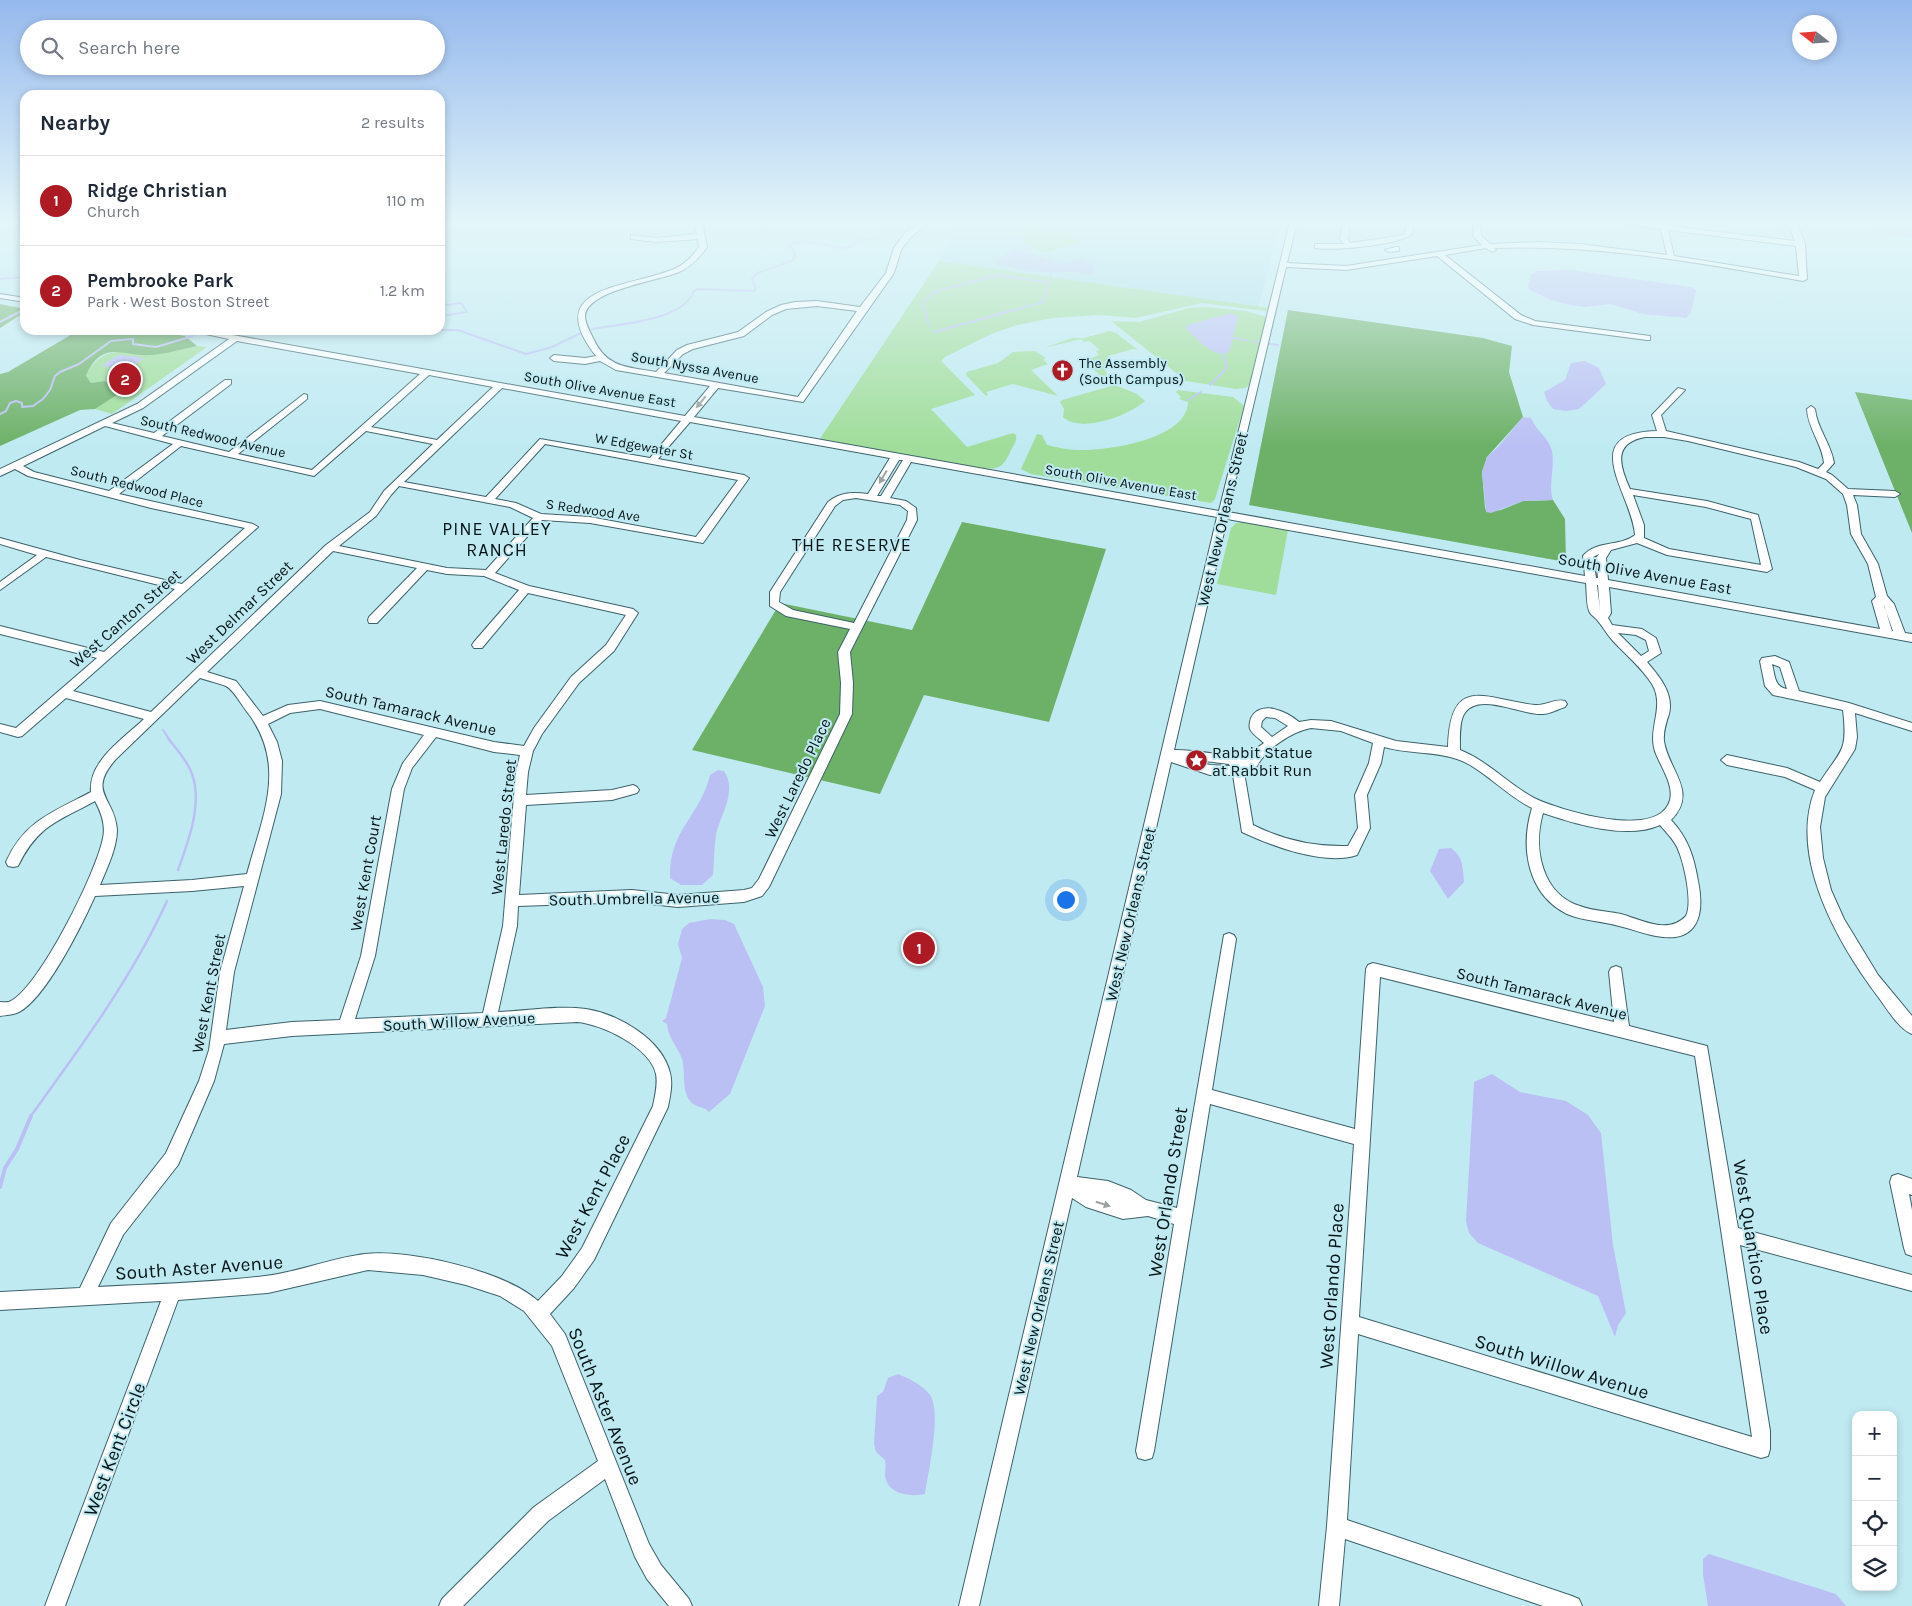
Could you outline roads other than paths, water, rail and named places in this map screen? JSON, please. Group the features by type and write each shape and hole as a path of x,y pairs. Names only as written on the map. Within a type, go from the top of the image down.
{"street":[{"path":"6,297 20,299"},
{"name":"South Nyssa Avenue","path":"599,297 588,303 584,308 582,320 593,348 601,358 616,367 800,400 862,310"},
{"path":"658,375 680,352 690,346 742,334 764,317 788,306 820,303 862,310 872,297"},
{"name":"West New Orleans Street","path":"968,1606 1275,297"},
{"path":"1493,297 1518,317 1533,322 1647,338"},
{"name":"South Olive Avenue East","path":"220,335 1912,638"},
{"path":"0,473 106,424 140,406 232,337"},
{"path":"554,358 585,361 601,358"},
{"path":"365,428 427,372"},
{"path":"156,436 228,382"},
{"name":"West Delmar Street","path":"97,794 96,784 102,768 330,547 373,514 397,483 500,385"},
{"path":"652,461 692,419 720,385"},
{"path":"1662,434 1656,415 1681,390"},
{"path":"230,455 304,397"},
{"path":"1811,409 1811,424 1829,455 1829,463 1820,473"},
{"name":"South Redwood Avenue","path":"106,424 230,455 314,472 365,428"},
{"path":"365,428 439,443"},
{"path":"1637,539 1640,536 1639,521 1619,475 1617,448 1625,440 1662,434 1799,465 1820,473 1845,492 1852,505 1856,534 1873,564 1882,598 1889,604 1900,635"},
{"name":"W Edgewater St","path":"488,500 543,441 744,478 698,542"},
{"path":"112,494 181,442"},
{"path":"870,498 896,456"},
{"path":"856,627 790,613 774,603 775,592 831,504 840,497 856,495 884,500 909,458"},
{"name":"South Redwood Place","path":"16,466 31,474 253,527"},
{"name":"S Redwood Ave","path":"397,483 512,505 539,517 590,520 698,542"},
{"path":"1168,755 1204,762 1236,765 1253,763 1254,757 1296,726 1335,725 1387,743 1436,749 1461,756 1520,796 1557,813 1618,826 1639,827 1662,820 1670,814 1676,802 1676,787 1658,740 1664,700 1658,684 1606,622 1595,612 1588,556 1592,552 1637,539 1667,552 1767,569 1755,517 1707,504 1625,491"},
{"path":"1845,492 1895,494"},
{"name":"West Laredo Place","path":"757,892 764,883 846,714 844,652 912,520 913,510 903,503 884,500"},
{"path":"488,574 539,517"},
{"name":"West Canton Street","path":"0,728 18,733 253,527"},
{"path":"0,541 44,554 184,588"},
{"path":"330,547 447,571 488,574 526,589 478,645"},
{"path":"1606,622 1601,558 1608,547"},
{"path":"0,587 44,554"},
{"path":"373,620 424,567"},
{"name":"West Laredo Street","path":"489,1019 508,940 520,800 527,751 538,730 575,680 610,648 633,613 526,589"},
{"path":"1592,598 1605,600"},
{"path":"1882,598 1877,601 1888,633"},
{"path":"1880,613 1893,616"},
{"path":"1606,622 1638,632 1650,638 1655,653 1639,662"},
{"path":"0,630 106,656"},
{"path":"1794,694 1786,668 1778,661 1767,660 1765,667 1771,686 1781,693 1794,694 1849,707 1912,727"},
{"name":"West Kent Street","path":"85,1296 117,1230 158,1180 177,1150 206,1081 219,1038 227,972 273,802 277,779 274,751 261,722 232,684 199,674"},
{"path":"64,693 153,717"},
{"path":"1454,754 1458,713 1464,706 1472,702 1495,700 1542,710 1561,704"},
{"name":"South Tamarack Avenue","path":"261,722 288,709 320,705 494,747 527,751"},
{"path":"1849,707 1849,746 1822,788 1817,804 1815,838 1819,867 1827,893 1858,958 1880,990 1912,1027"},
{"path":"1270,744 1256,728 1256,721 1261,715 1268,712 1276,712 1296,726"},
{"name":"West Kent Court","path":"345,1027 368,956 398,789 407,766 433,732"},
{"path":"1236,765 1243,791 1247,828 1273,840 1320,852 1352,852 1364,828 1361,795 1376,763 1380,739"},
{"path":"1727,760 1786,773 1822,788"},
{"path":"520,800 612,795 633,790"},
{"path":"7,1008 26,997 60,949 91,891 110,839 108,816 97,794 57,814 38,827 23,841 12,862"},
{"path":"1539,806 1532,823 1534,866 1545,890 1564,905 1586,914 1615,918 1656,930 1672,930 1685,926 1693,917 1696,906 1686,850 1662,820"},
{"path":"91,891 147,886 206,885 252,879"},
{"name":"South Umbrella Avenue","path":"511,901 632,896 678,901 744,896 757,892"},
{"name":"West Orlando Street","path":"1145,1451 1229,939"},
{"name":"South Tamarack Avenue","path":"1373,969 1702,1051"},
{"name":"West Orlando Place","path":"1329,1606 1338,1526 1373,969"},
{"path":"1616,972 1622,1031"},
{"name":"South Willow Avenue","path":"219,1038 259,1032 577,1015 599,1018 623,1030 652,1051 663,1071 665,1087"},
{"name":"West Quantico Place","path":"1702,1051 1761,1431 1761,1449"},
{"name":"West Kent Place","path":"538,1314 568,1282 588,1254 655,1119 665,1087"},
{"path":"1203,1095 1362,1139"},
{"path":"1067,1184 1092,1201 1124,1211 1143,1208 1182,1218"},
{"path":"1905,1184 1912,1248"},
{"path":"1731,1234 1912,1283"},
{"name":"South Aster Avenue","path":"0,1301 280,1284 337,1268 380,1262 405,1264 491,1284 520,1298 538,1314 559,1340 642,1550 654,1572 682,1606"},
{"name":"West Kent Circle","path":"55,1606 173,1291"},
{"name":"South Willow Avenue","path":"1350,1324 1761,1449"},
{"path":"449,1606 541,1514 608,1466"},
{"path":"1338,1526 1572,1606"}],"waterway":[{"path":"592,329 634,323 664,315 677,309 690,297"},
{"path":"929,297 923,303 929,326"},
{"path":"934,332 1043,302 1044,297"},
{"path":"445,304 461,303 467,312 445,315"},
{"path":"0,322 20,312"},
{"path":"445,330 458,330 526,354 552,347 581,333"},
{"path":"0,414 6,411 10,403 16,401 22,403 22,407 33,406 43,399 50,390 55,376 79,364 111,341 133,339 133,344 156,347 193,336"},
{"path":"1233,338 1246,340"},
{"path":"1253,341 1258,342"},
{"path":"1269,344 1278,345"},
{"path":"1210,385 1227,368 1223,354"},
{"path":"1188,400 1201,392"},
{"path":"163,730 169,739"},
{"path":"168,738 188,764 195,786 196,798 193,823 178,870"},
{"path":"30,1117 104,1012 138,958 167,901"},
{"path":"0,1187 5,1168 17,1149 31,1116"}],"place":[{"name":"The Assembly (South Campus)","path":"1063,371"},
{"name":"Pembrooke Park","path":"125,379"},
{"name":"Rabbit Statue at Rabbit Run","path":"1196,761"},
{"name":"Ridge Christian","path":"919,948"}],"district":[{"name":"PINE VALLEY RANCH","path":"497,539"},
{"name":"THE RESERVE","path":"852,545"}]}
